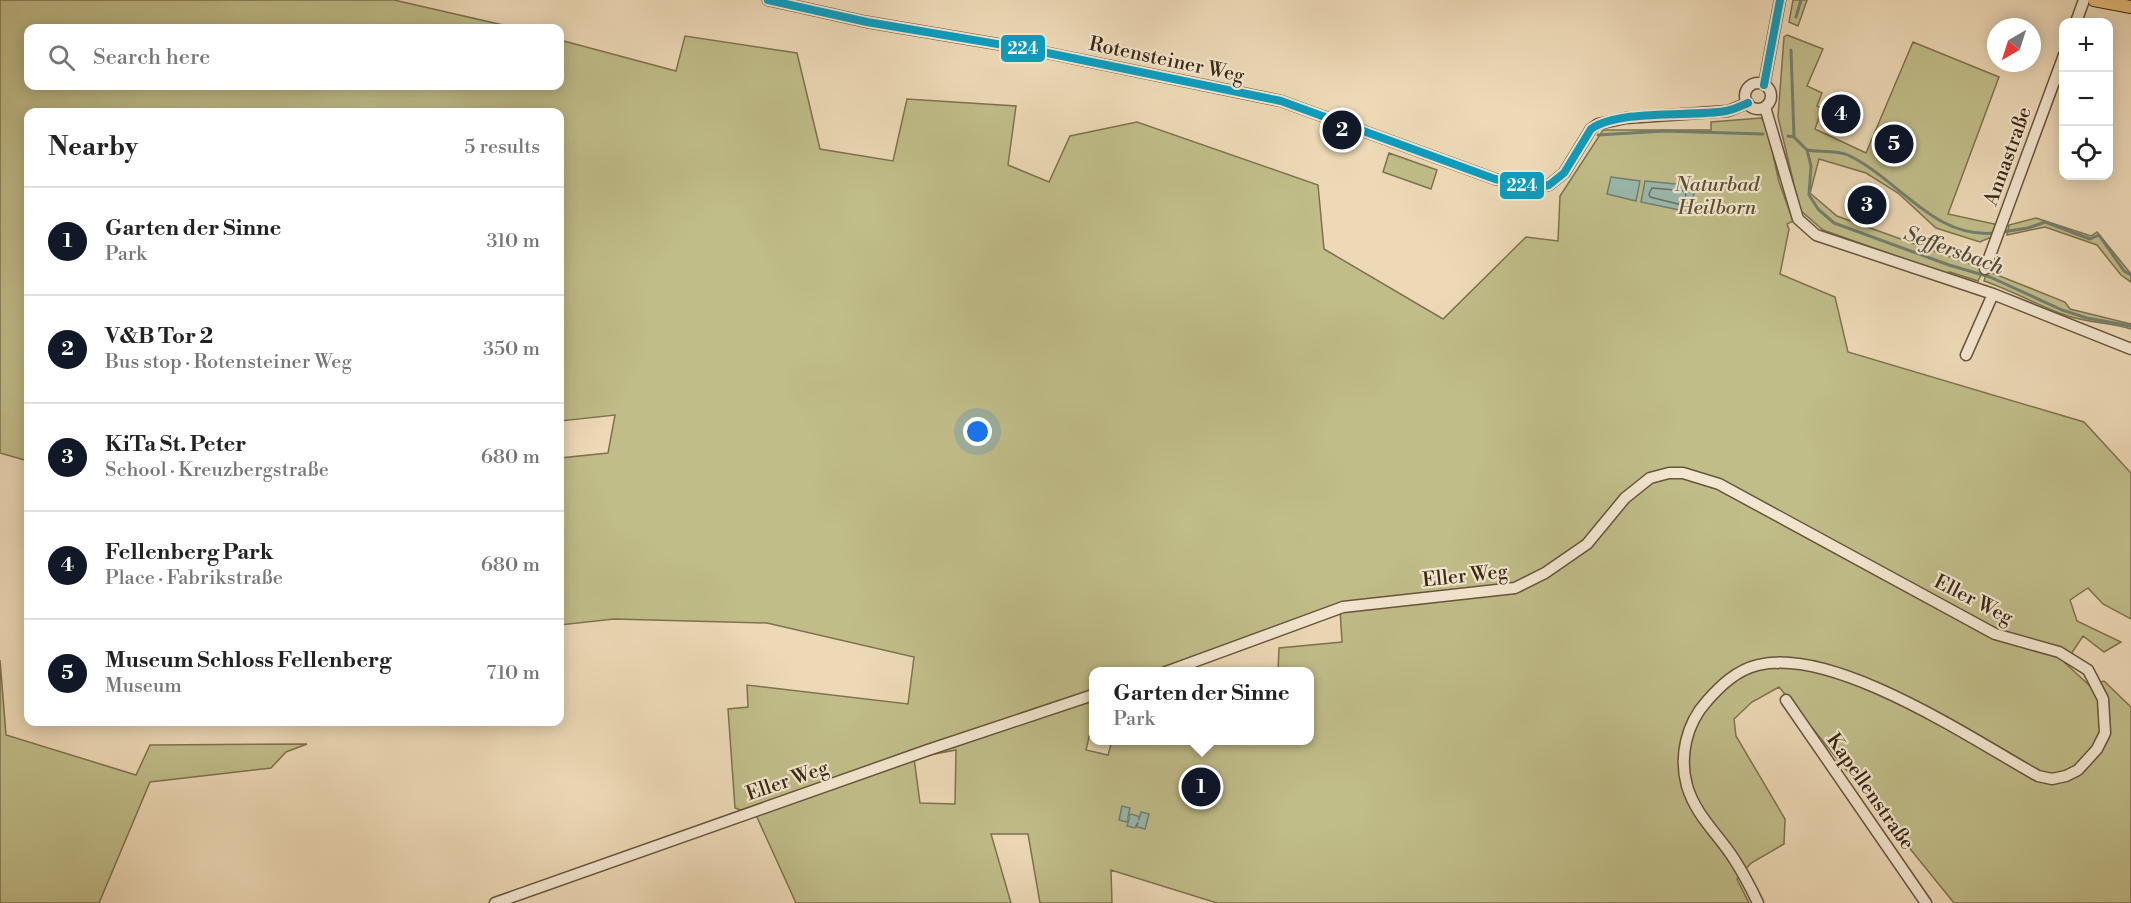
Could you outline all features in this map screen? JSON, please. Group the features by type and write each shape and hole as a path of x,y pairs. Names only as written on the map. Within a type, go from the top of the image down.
{"main road":[{"path":"2094,0 2131,7"}],"street":[{"name":"Rotensteiner Weg","path":"768,0 867,22 1033,50 1281,101 1503,182 1534,188 1549,185 1564,173 1591,129 1598,124 1626,118 1728,111 1748,104"},
{"path":"1764,85 1754,84 1745,96 1748,104 1757,109 1765,107 1771,97 1764,85 1780,0"},
{"path":"2077,18 2084,0"},
{"name":"Annastraße","path":"1985,269 2059,68"},
{"path":"1765,107 1798,219 1804,227 1816,235 1993,294 2131,349"},
{"path":"1965,355 1993,294"},
{"name":"Eller Weg","path":"1180,667 1343,607 1515,588 1545,573 1587,544 1625,498 1650,478 1669,473 1701,477 1719,484 1995,634 2059,652 2088,670 2103,699 2104,733 2097,749 2078,770 2052,779 2038,776 1897,698 1824,669 1771,663 1748,668 1735,675 1713,694 1695,718 1685,744 1685,772 1693,801 1701,816 1733,858 1758,903"},
{"name":"Eller Weg","path":"495,903 927,750 1089,697"},
{"name":"Kapellenstraße","path":"1786,700 1926,903"}],"green space":[{"name":"Naturbad Heilborn","path":"0,0 394,0 499,24 24,24 24,90 564,90 564,41 676,71 685,36 797,53 820,149 893,161 907,99 1016,106 1008,165 1049,182 1070,136 1137,122 1318,185 1324,249 1443,319 1526,237 1558,241 1560,196 1603,130 1711,130 1711,122 1761,118 1766,123 1779,182 1793,221 1787,224 1789,229 1780,274 1835,297 1848,352 2084,422 2131,473 2131,619 2103,604 2088,588 2070,600 2077,621 2121,642 2104,652 2083,636 2065,663 2089,685 2104,681 2131,707 2131,903 1954,903 1779,687 1752,702 1734,719 1736,736 1785,819 1784,844 1751,863 1737,879 1749,903 1217,903 1111,870 1112,903 1040,903 1028,834 991,834 1011,903 796,903 756,815 735,808 728,709 748,707 747,685 908,704 914,657 767,623 614,619 564,625 564,458 608,453 615,415 564,421 564,108 24,108 24,460 0,453","holes":["956,750 955,804 920,803 914,758"]},
{"path":"1793,0 1807,0 1798,26 1789,22"},
{"path":"1787,35 1823,49 1807,86 1822,93 1817,106 1822,109 1815,129 1866,153 1913,42 1999,77 1948,214 1999,225 1996,235 1980,242 1936,228 1898,193 1866,173 1819,159 1810,193 1837,216 1984,269 1978,281 1950,272 1944,273 1823,230 1800,210 1778,117 1784,37"},
{"path":"1389,153 1437,170 1431,189 1383,172"},
{"path":"2036,218 2091,236 2097,232 2131,274 2131,282 2121,275 2097,245 2045,227 2007,235 2009,225"},
{"path":"1987,271 2065,302 2070,309 2131,324 2131,329 2079,319 2052,310 1984,281"},
{"path":"0,660 6,735 136,775 150,745 307,744 286,752 271,768 150,782 99,903 0,903"}],"water":[{"path":"1611,177 1640,181 1636,201 1607,194"},
{"path":"1645,181 1696,186 1689,212 1641,202"},
{"path":"1122,806 1130,808 1128,817 1131,814 1138,816 1139,819 1141,812 1149,814 1145,829 1137,827 1138,822 1135,828 1127,826 1129,819 1126,822 1119,820"}],"waterway":[{"path":"1796,17 1801,0"},
{"path":"1791,50 1794,137"},
{"name":"Seffersbach","path":"1598,135 1664,131 1763,134"},
{"name":"Seffersbach","path":"1788,136 1794,137 1807,150 1811,166 1809,195 1818,209 1834,223 1949,265 1990,277 2062,310 2087,318 2131,326"},
{"path":"1807,150 1848,155 1867,166 1935,218 1953,227 1973,232 1995,233"},
{"path":"2002,232 2028,228 2045,222 2090,239 2099,235 2124,271 2131,275"}],"transit line":[{"name":"224","path":"768,0 867,22 1033,50 1281,101 1495,179 1534,188 1549,185 1564,173 1591,129 1603,123 1637,116 1726,111 1748,103"},
{"name":"224","path":"1764,85 1780,0"}],"place":[{"name":"Fellenberg Park","path":"1841,114"},
{"name":"V&B Tor 2","path":"1342,130"},
{"name":"Museum Schloss Fellenberg","path":"1894,144"},
{"name":"KiTa St. Peter","path":"1867,205"},
{"name":"Garten der Sinne","path":"1201,787"}]}
